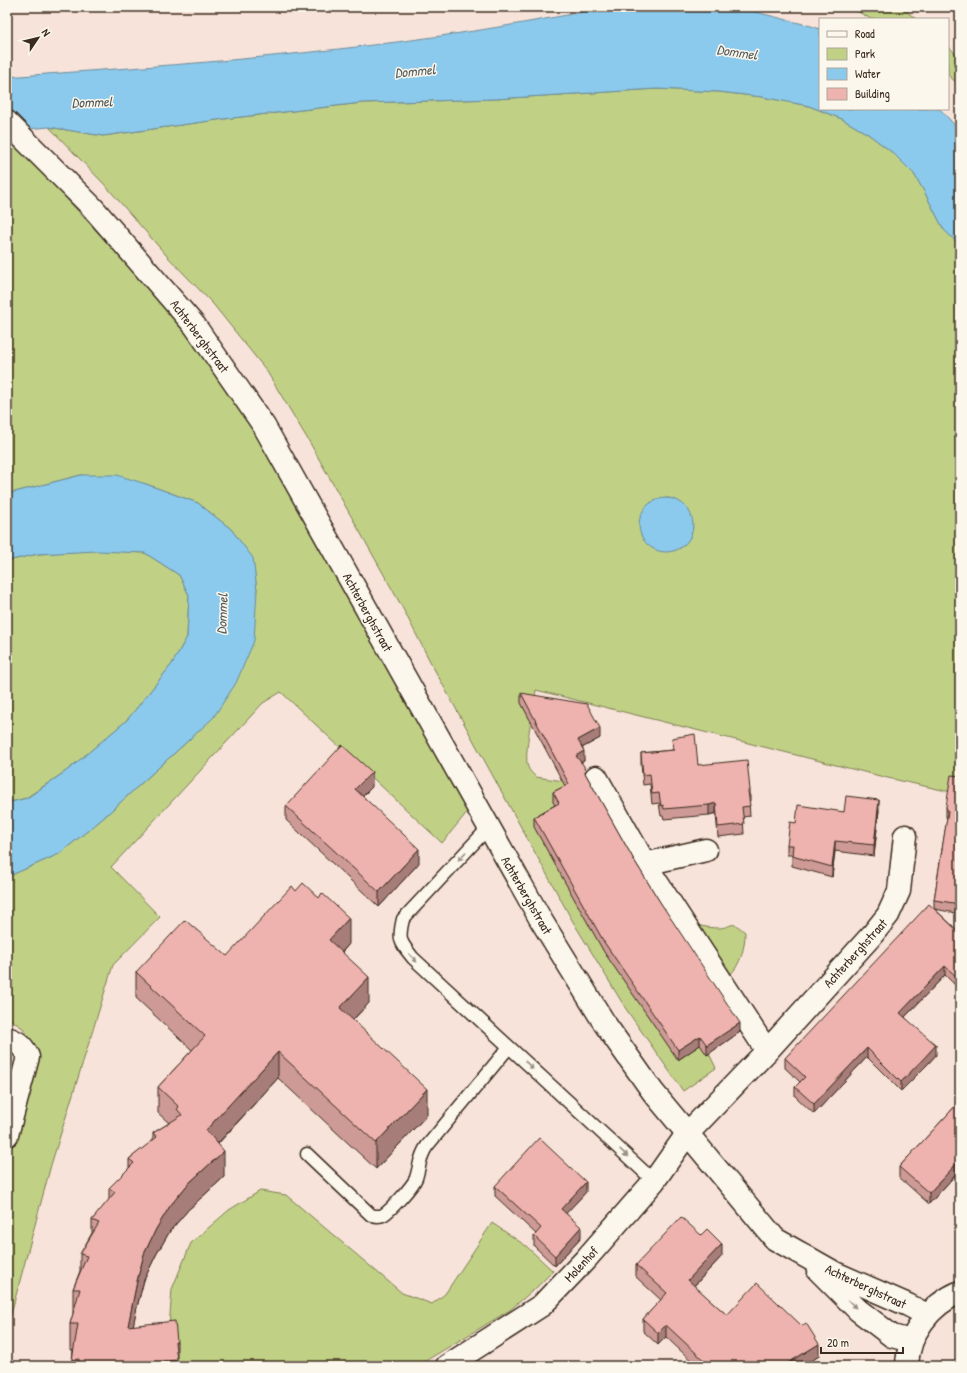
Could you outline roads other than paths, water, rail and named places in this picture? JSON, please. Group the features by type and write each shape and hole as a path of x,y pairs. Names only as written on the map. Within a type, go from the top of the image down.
{"street":[{"name":"Achterberghstraat","path":"7,122 92,207 195,326 264,426 541,920 605,1024 653,1092 775,1239 835,1273 908,1305 927,1315"},
{"path":"596,777 645,864 767,1051"},
{"name":"Achterberghstraat","path":"687,1134 767,1051 888,916 900,891 905,836"},
{"path":"645,864 706,850"},
{"path":"7,1038 18,1042 25,1048 28,1057 7,1135"},
{"name":"Molenhof","path":"447,1366 542,1305 585,1260 654,1181 687,1134"},
{"name":"Achterberghstraat","path":"805,1256 858,1310 892,1336 912,1341"},
{"path":"907,1366 912,1341 927,1315 942,1302 960,1292"}],"lane":[{"path":"489,827 403,919 400,934 402,945 413,958 654,1181"},
{"path":"307,1154 371,1215 376,1217 384,1214 410,1188 416,1179 422,1154 427,1146 509,1046"}],"water":[{"name":"Dommel","path":"607,7 716,7 748,10 819,29 819,110 809,106 762,97 719,92 657,89 495,99 362,103 224,119 103,136 49,127 7,131 7,77 207,62 357,47 483,30"},
{"path":"819,110 941,110 960,131 960,245 944,230 914,174 893,153 868,134 842,119"},
{"name":"Dommel","path":"81,475 117,475 146,484 198,503 231,529 253,558 257,590 254,641 236,683 213,718 101,820 59,854 7,877 7,803 27,798 69,769 127,720 172,664 187,637 189,595 179,575 145,553 97,551 38,554 7,561 7,494"},
{"path":"666,498 676,500 685,506 691,515 693,525 691,535 685,544 676,550 666,552 656,550 647,544 641,535 639,525 641,515 647,506 656,500"}]}
